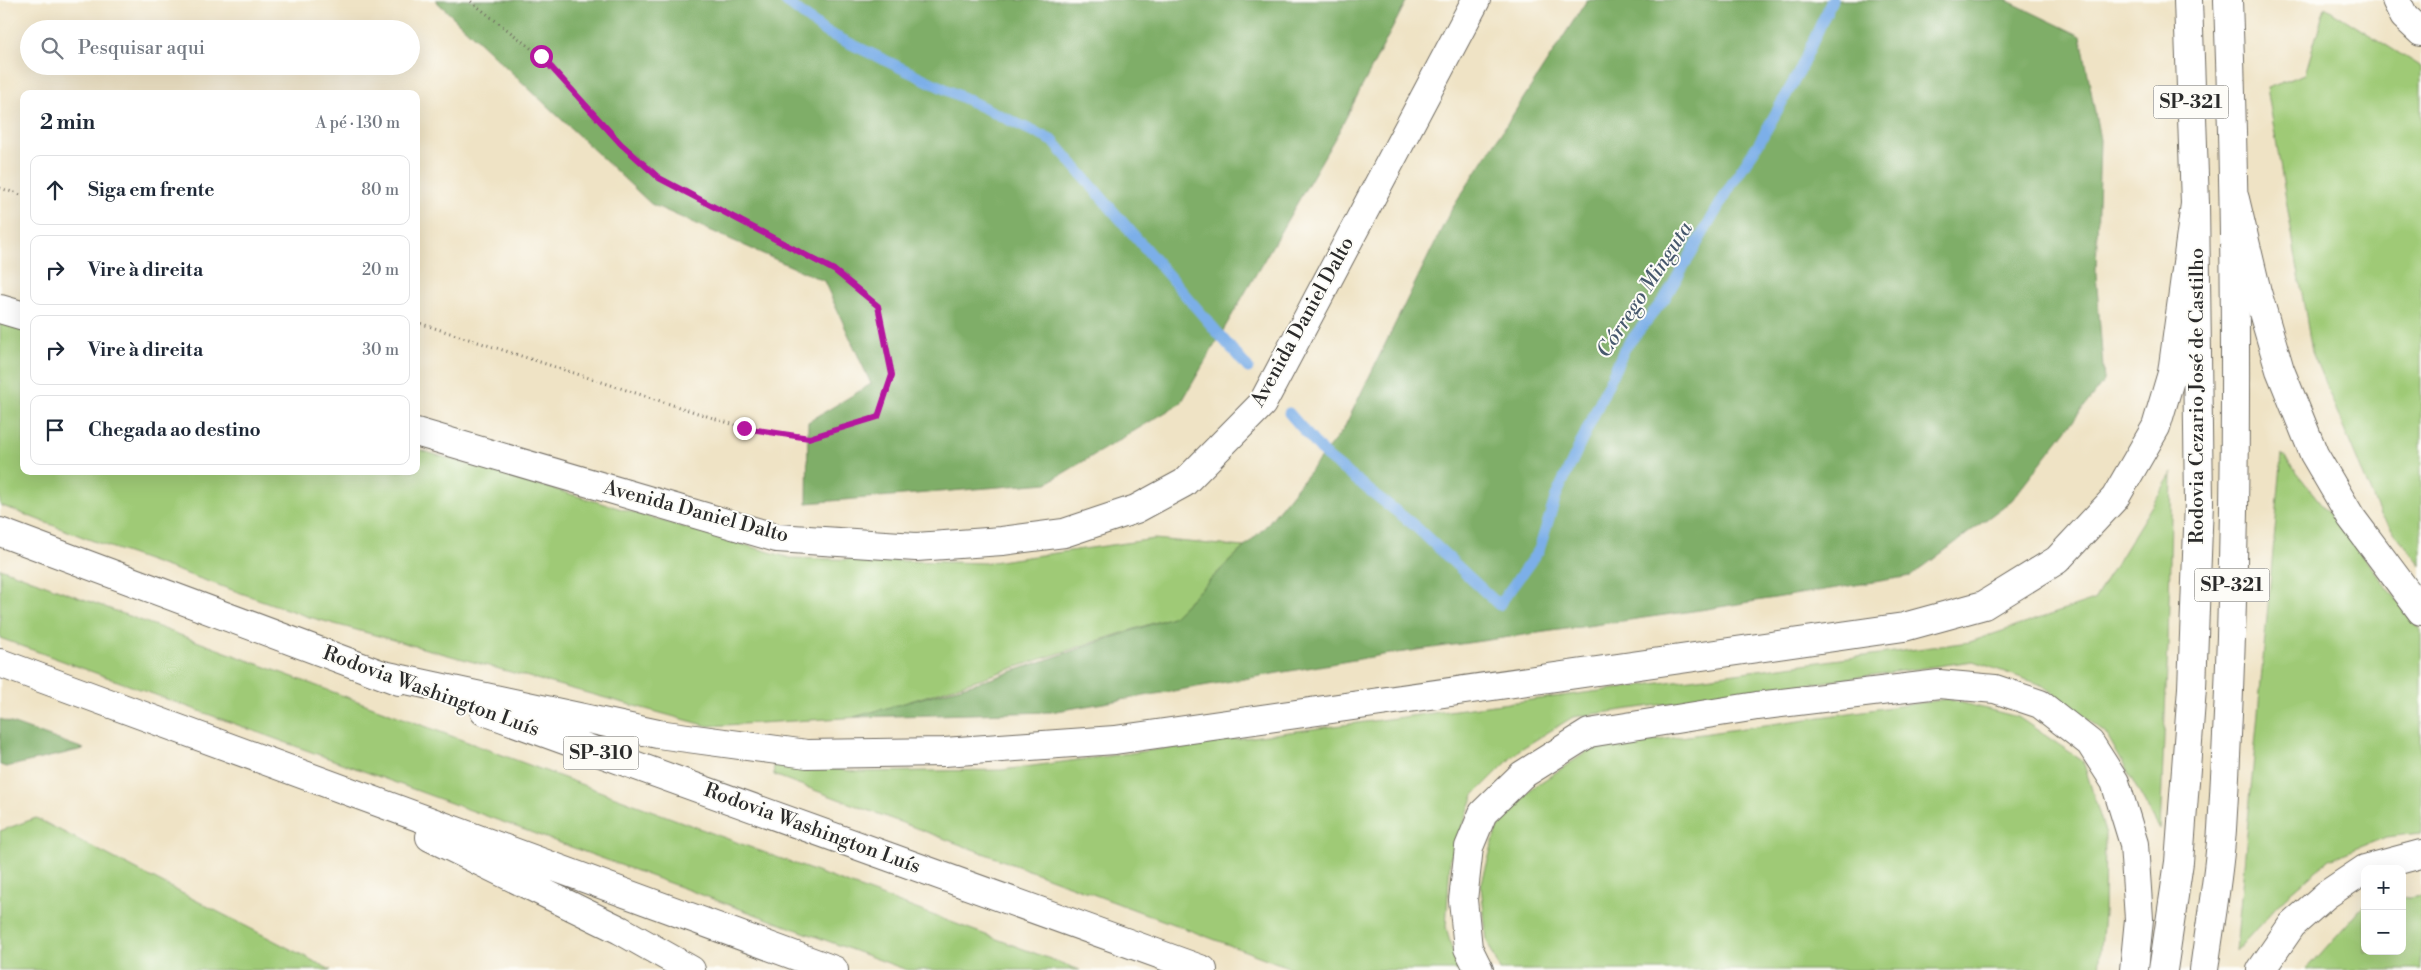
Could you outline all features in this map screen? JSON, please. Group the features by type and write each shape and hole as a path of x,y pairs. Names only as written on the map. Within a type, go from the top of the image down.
{"main road":[{"name":"Avenida Daniel Dalto","path":"420,433 777,538 916,547 1002,541 1064,533 1136,509 1184,483 1262,404 1476,0"},
{"name":"Rodovia Cezario José de Castilho","path":"2163,970 2179,862 2192,688 2199,502 2195,204 2188,0"},
{"name":"Rodovia Cezario José de Castilho","path":"2204,970 2222,832 2232,562 2235,199 2228,0"},
{"path":"2396,0 2404,16 2421,32"},
{"path":"2235,199 2257,292 2280,370 2314,454 2351,517 2421,611"},
{"path":"383,675 658,734 686,738 808,754 944,752 1115,740 1904,627 1984,605 2057,560 2115,498 2156,427 2172,373 2195,204"},
{"path":"0,309 20,315"},
{"name":"Rodovia Washington Luís","path":"0,532 383,675 1203,970"},
{"path":"0,663 834,970"},
{"path":"1479,970 1468,948 1463,900 1469,848 1483,813 1522,775 1590,733 1758,706 1939,684 1995,689 2040,704 2090,743 2115,782 2134,844 2139,919 2134,970"},
{"path":"291,770 620,930 691,970"},
{"path":"2380,865 2421,854"},
{"path":"2261,970 2292,925 2326,895 2361,872"}],"path":[{"path":"420,323 744,428 809,438 878,417 892,375 878,306 834,270 659,178 621,144 541,56 469,0"},
{"path":"0,188 20,195"}],"green space":[{"path":"435,0 1407,0 1339,131 1181,403 1047,483 807,503 808,422 871,384 824,281 651,204"},
{"path":"1587,0 2006,0 2081,36 2100,140 2096,273 2104,381 2012,500 1911,576 1707,609 1383,655 1051,712 854,717 990,679 1172,617 1265,527 1343,430 1450,212"},
{"path":"2325,7 2421,67 2421,565 2380,515 2312,352 2267,88 2305,74"},
{"path":"0,322 20,328 20,475 420,475 420,450 790,558 985,563 1154,539 1244,547 1172,617 861,717 708,726 309,617 96,542 0,505"},
{"path":"2282,454 2421,630 2421,833 2386,837 2330,859 2285,897 2236,951"},
{"path":"2172,473 2168,645 2160,830 2106,733 2042,685 1973,661 1573,717 1519,750 1474,795 1450,860 1446,928 1458,970 1296,970 774,775 773,761 858,772 1002,770 1970,642 2094,600"},
{"path":"0,568 1080,970 907,970 0,638"},
{"path":"1947,699 2018,717 2083,761 2105,832 2104,914 2099,970 1500,970 1487,941 1481,886 1496,831 1532,788 1590,750"},
{"path":"0,719 84,749 6,767 0,765"},
{"path":"36,818 331,970 0,970 0,831"},
{"path":"2421,895 2421,970 2306,970 2361,908 2361,955 2406,955 2406,897"}],"waterway":[{"path":"784,0 824,31 1053,141 1248,368"},
{"name":"Córrego Minguta","path":"1289,413 1326,456 1415,526 1499,605 1539,550 1556,496 1625,348 1665,298 1733,182 1760,141 1798,74 1832,0"}],"route":[{"path":"541,56 621,144 659,178 834,270 878,306 892,375 878,417 809,438 744,428"}]}
